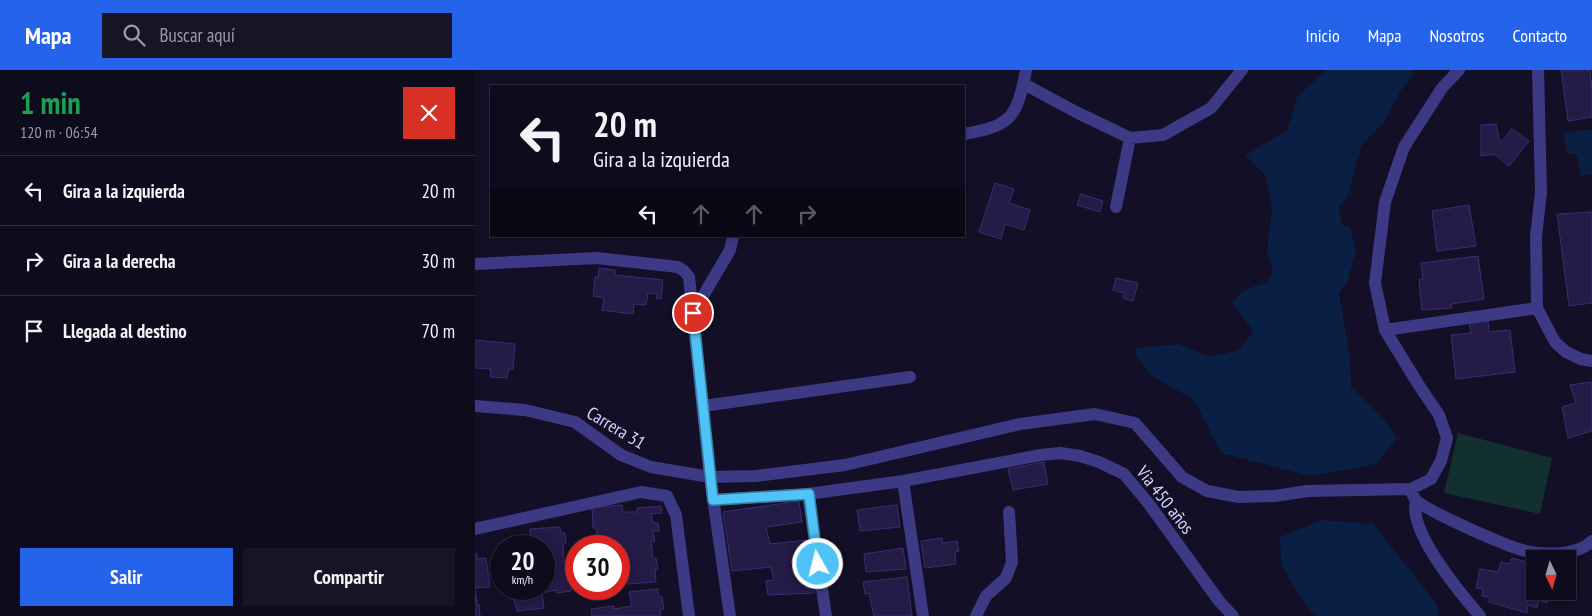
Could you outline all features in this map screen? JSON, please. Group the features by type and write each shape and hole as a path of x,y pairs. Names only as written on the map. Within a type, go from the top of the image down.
{"street":[{"path":"965,134 983,131 1003,124 1017,107 1026,70"},
{"path":"1024,84 1076,112 1131,138 1163,136 1211,108 1243,70"},
{"path":"1413,495 1431,479 1441,461 1447,438 1439,415 1385,330 1375,283 1385,202 1404,147 1442,88 1459,70"},
{"path":"1538,70 1541,192 1536,236 1537,308 1555,342 1566,352 1581,359 1592,361"},
{"path":"1116,207 1131,138"},
{"path":"693,313 730,250 733,237"},
{"path":"475,264 597,258 679,267 685,271 689,277 710,477 730,616"},
{"path":"1385,330 1537,308"},
{"path":"703,406 910,377"},
{"name":"Carrera 31","path":"475,406 525,410 575,422 621,455 651,467 710,477 756,476 845,465 1020,424 1095,414 1135,424 1182,477 1207,491 1239,497 1275,496 1307,491 1413,495"},
{"name":"Via 450 años","path":"713,500 809,494 903,481 1041,455 1060,453 1081,456 1124,474 1149,504 1219,601 1233,616"},
{"path":"903,481 923,616"},
{"path":"475,529 641,492 667,496 676,515 689,616"},
{"path":"809,494 826,616"},
{"path":"1413,495 1456,522 1525,551 1551,554 1565,552 1592,541"},
{"path":"1413,495 1420,532 1453,582 1480,616"},
{"path":"976,616 986,596 1006,578 1012,562 1009,512"}],"green space":[{"path":"1458,433 1552,458 1540,514 1444,493"}],"water":[{"path":"1326,70 1413,70 1412,76 1401,90 1383,124 1362,144 1347,198 1338,207 1342,225 1350,227 1356,251 1347,283 1339,292 1350,357 1351,387 1385,421 1397,438 1376,464 1311,476 1221,453 1194,400 1152,376 1135,355 1137,348 1179,344 1210,357 1239,350 1253,331 1232,303 1244,290 1268,282 1273,270 1267,253 1272,207 1266,176 1245,156 1287,131 1297,97"},
{"path":"1592,129 1592,174 1581,176 1577,154 1567,154 1564,134"},
{"path":"1323,520 1373,524 1436,603 1439,616 1315,616 1304,603 1281,564 1280,537"}],"building":[{"path":"1561,70 1590,70 1592,117 1568,121"},
{"path":"1496,124 1500,143 1512,129 1529,141 1509,166 1494,154 1481,156 1481,125"},
{"path":"995,183 1014,189 1009,203 1030,210 1024,230 1005,224 1001,239 979,232"},
{"path":"1081,194 1103,201 1100,212 1077,205"},
{"path":"1469,205 1476,246 1437,251 1432,211"},
{"path":"1592,212 1592,303 1569,306 1557,214"},
{"path":"1478,256 1484,299 1451,304 1452,308 1422,310 1419,279 1423,279 1421,263"},
{"path":"599,268 615,270 615,275 663,280 661,299 656,298 657,294 648,293 646,305 634,304 633,314 602,310 604,298 593,296 595,277 598,277"},
{"path":"1116,278 1138,283 1133,301 1123,298 1124,293 1113,290"},
{"path":"1488,321 1489,332 1510,330 1515,372 1456,379 1451,335 1471,333 1469,323"},
{"path":"475,340 515,344 513,369 509,369 507,378 490,377 491,369 475,368"},
{"path":"1592,382 1592,431 1568,438 1562,407 1576,403 1570,385"},
{"path":"1044,462 1048,484 1013,490 1008,469"},
{"path":"799,501 802,522 766,527 770,544 806,540 815,593 768,595 766,581 774,580 771,567 732,571 723,512"},
{"path":"622,505 623,512 637,512 637,508 661,506 662,513 651,514 653,523 658,523 659,531 653,531 655,541 651,542 653,558 656,558 658,569 655,570 656,582 630,584 630,535 597,535 596,528 593,528 592,508"},
{"path":"897,505 900,527 860,531 857,510"},
{"path":"560,527 561,533 565,533 565,544 563,544 565,592 557,593 555,590 555,535 530,535 530,529"},
{"path":"942,538 942,543 957,541 959,551 955,552 956,564 925,568 921,541"},
{"path":"903,548 906,569 866,572 864,554"},
{"path":"475,554 477,554 477,559 486,558 490,587 475,588"},
{"path":"1512,558 1526,562 1526,600 1539,600 1537,608 1528,605 1527,613 1489,602 1490,598 1482,596 1483,589 1476,588 1480,569 1498,572 1501,562 1510,564"},
{"path":"907,577 912,616 874,616 869,593 865,594 863,582"},
{"path":"475,588 477,605 479,604 480,616 475,616"},
{"path":"658,589 659,597 662,597 664,609 660,609 661,616 592,616 591,609 614,606 614,609 632,606 630,592"},
{"path":"514,600 543,600 544,608 517,611"}],"route":[{"path":"693,313 713,500 809,494 818,564"}]}
